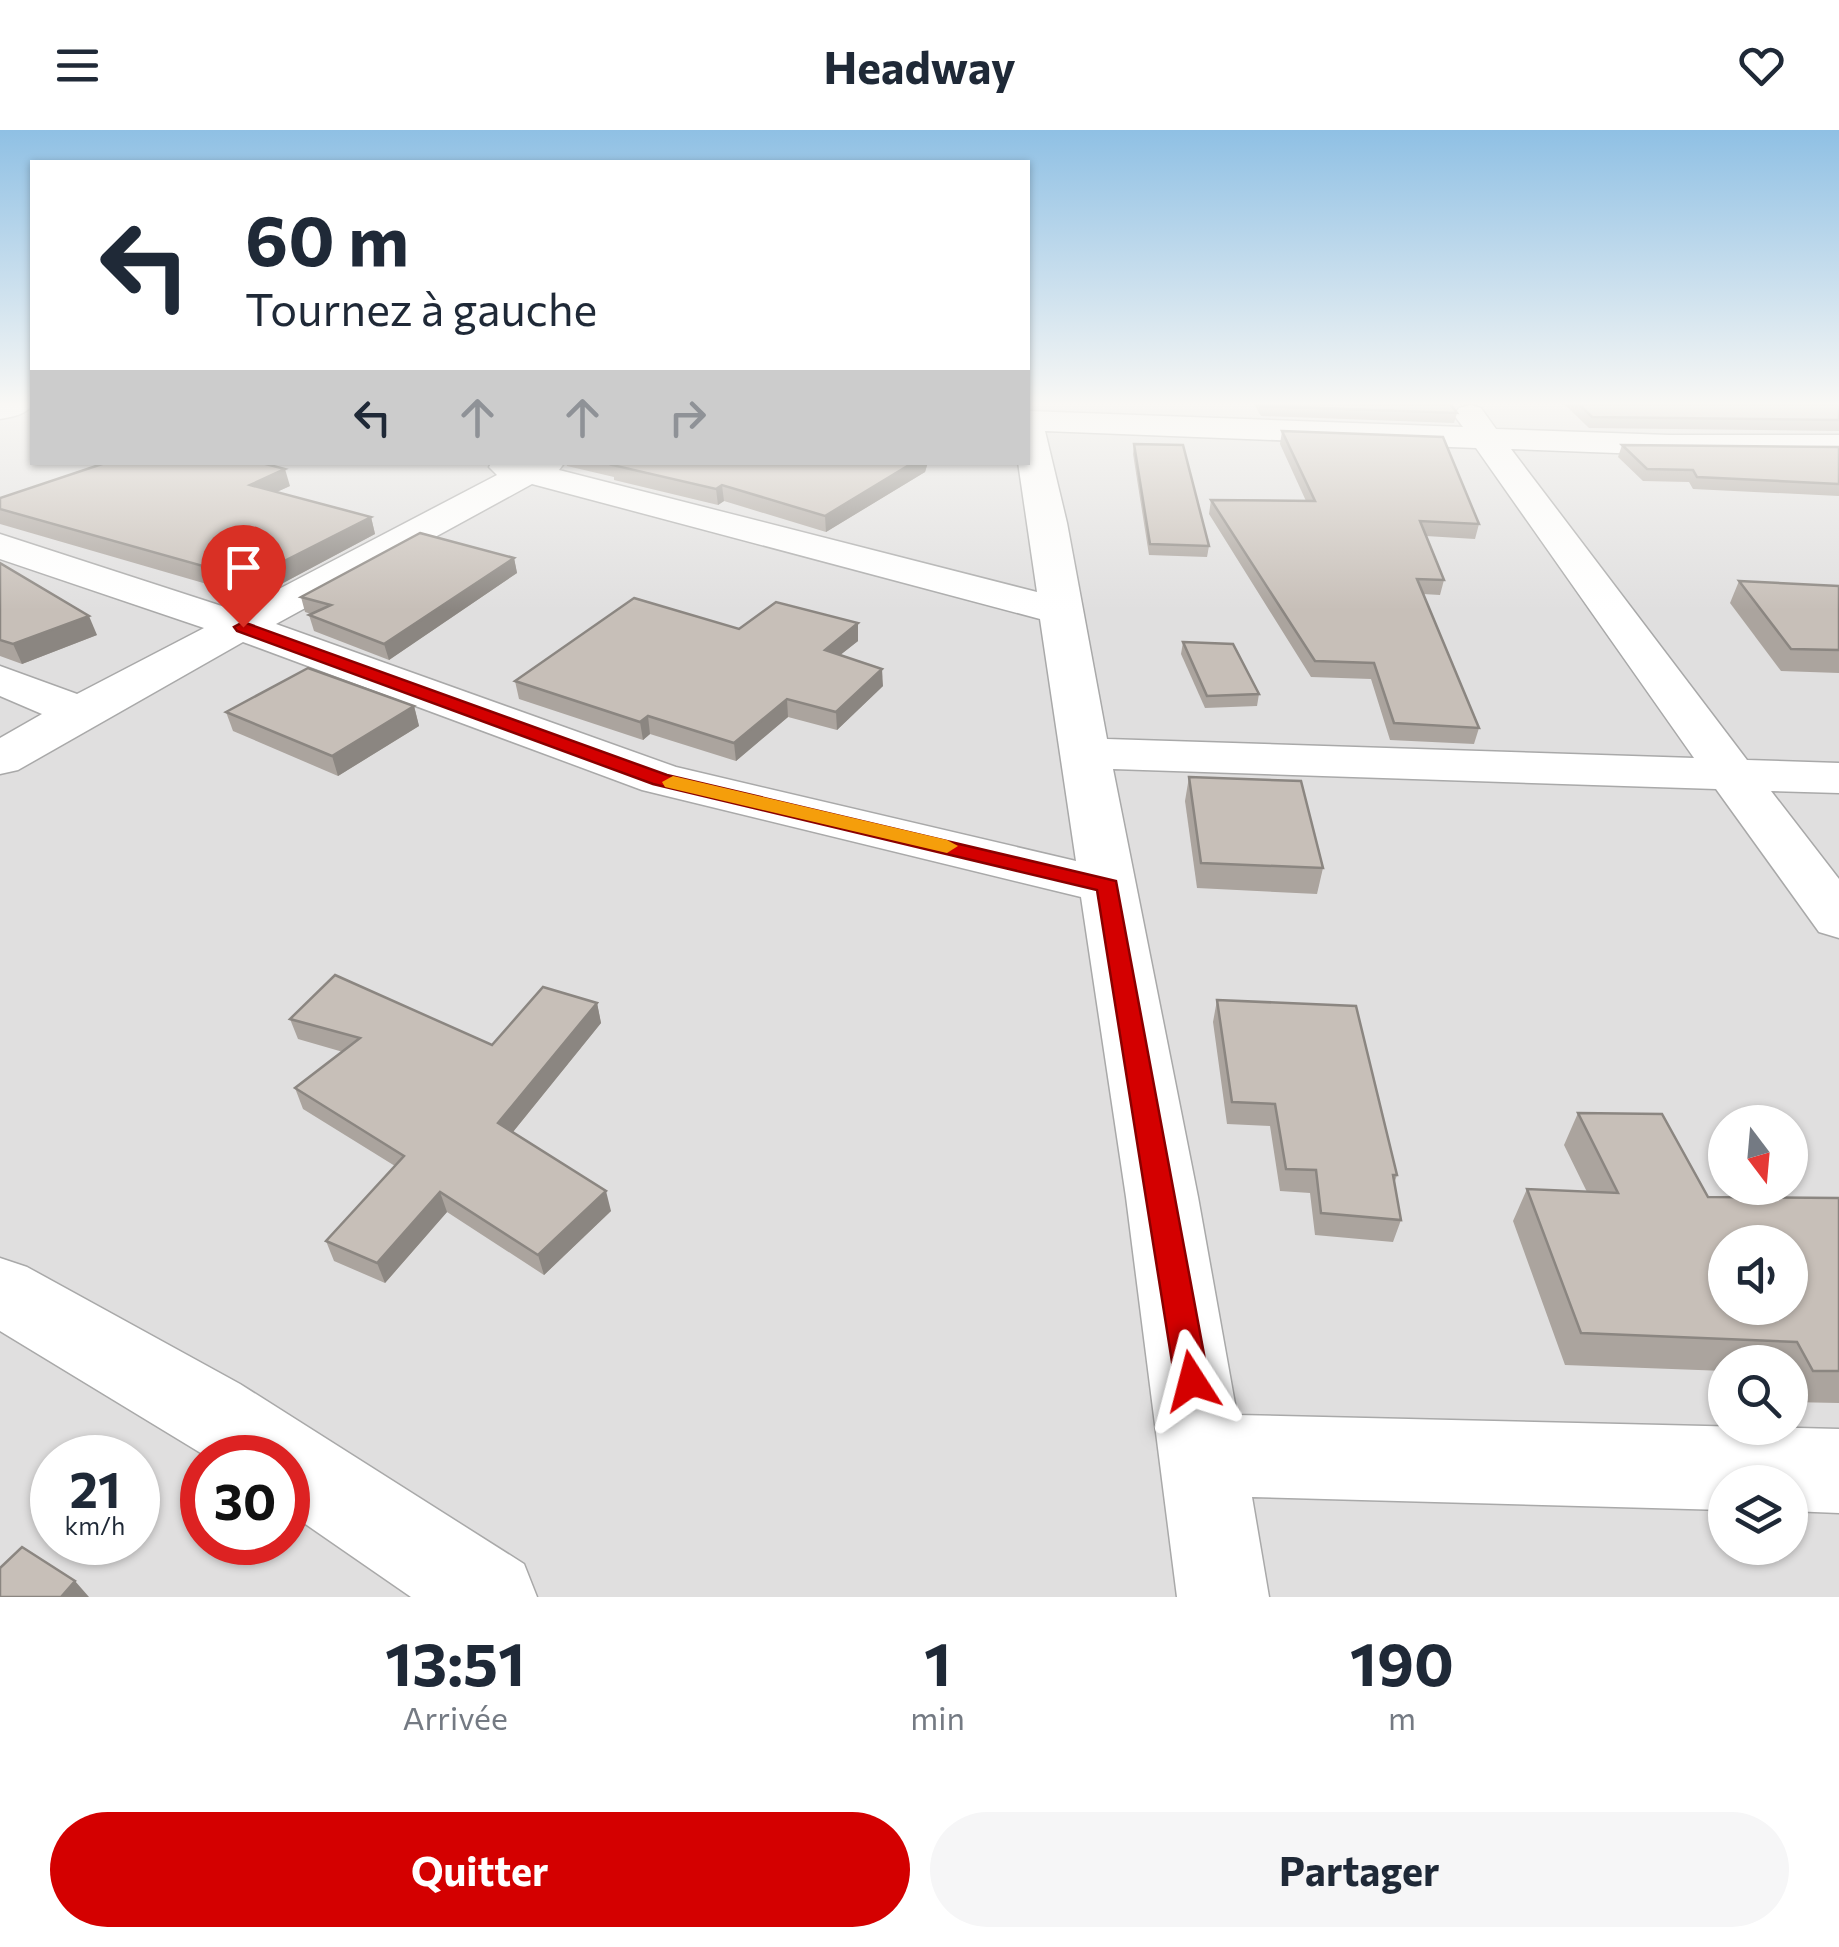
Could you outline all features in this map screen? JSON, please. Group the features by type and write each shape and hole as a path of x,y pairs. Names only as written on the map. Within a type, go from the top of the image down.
{"street":[{"path":"0,759 79,712 243,627 511,472"},
{"path":"546,472 1060,611"},
{"path":"1037,472 1204,1455 1223,1597"},
{"path":"1512,472 1839,919"},
{"path":"0,546 243,627 660,780 1108,886"},
{"path":"0,680 79,712"},
{"path":"1084,753 1839,778"},
{"path":"0,1291 247,1435"},
{"path":"1204,1455 1839,1471"},
{"path":"310,1477 491,1597"}],"shaded area":[{"path":"0,472 1839,472 1839,1597 0,1597"}],"building":[{"path":"77,472 277,472 250,485 371,517 249,579 0,509 0,498"},
{"path":"644,472 897,472 825,516 722,485 716,489"},
{"path":"1139,472 1190,472 1209,546 1150,544"},
{"path":"1302,472 1458,472 1479,524 1420,521 1444,580 1417,579 1479,728 1394,723 1374,663 1315,661 1211,500 1315,501"},
{"path":"1694,472 1839,472 1839,484 1697,477"},
{"path":"420,533 514,558 384,644 309,615 331,605 301,597"},
{"path":"0,563 89,616 13,644 0,640"},
{"path":"1739,581 1839,586 1839,650 1791,649"},
{"path":"634,598 739,629 776,602 858,623 825,650 882,669 836,712 787,699 734,743 648,716 640,722 515,681"},
{"path":"1183,642 1233,644 1259,694 1207,696"},
{"path":"308,668 414,706 332,756 226,712"},
{"path":"1189,777 1301,781 1323,868 1201,863"},
{"path":"335,975 492,1045 543,987 597,1003 498,1123 606,1191 538,1255 440,1192 377,1263 326,1241 404,1156 295,1088 360,1038 290,1019"},
{"path":"1217,1000 1356,1006 1397,1175 1393,1175 1401,1220 1321,1213 1316,1170 1286,1169 1275,1104 1232,1102"},
{"path":"1578,1113 1662,1114 1708,1197 1708,1205 1808,1205 1808,1198 1839,1198 1839,1371 1813,1371 1808,1362 1808,1345 1797,1342 1581,1333 1527,1189 1618,1193"},
{"path":"22,1547 30,1552 30,1565 50,1565 75,1581 61,1597 0,1597 0,1568"}],"slow traffic":[{"path":"673,782 947,846"}],"route":[{"path":"243,627 660,780 767,802 1108,886 1192,1381"}]}
